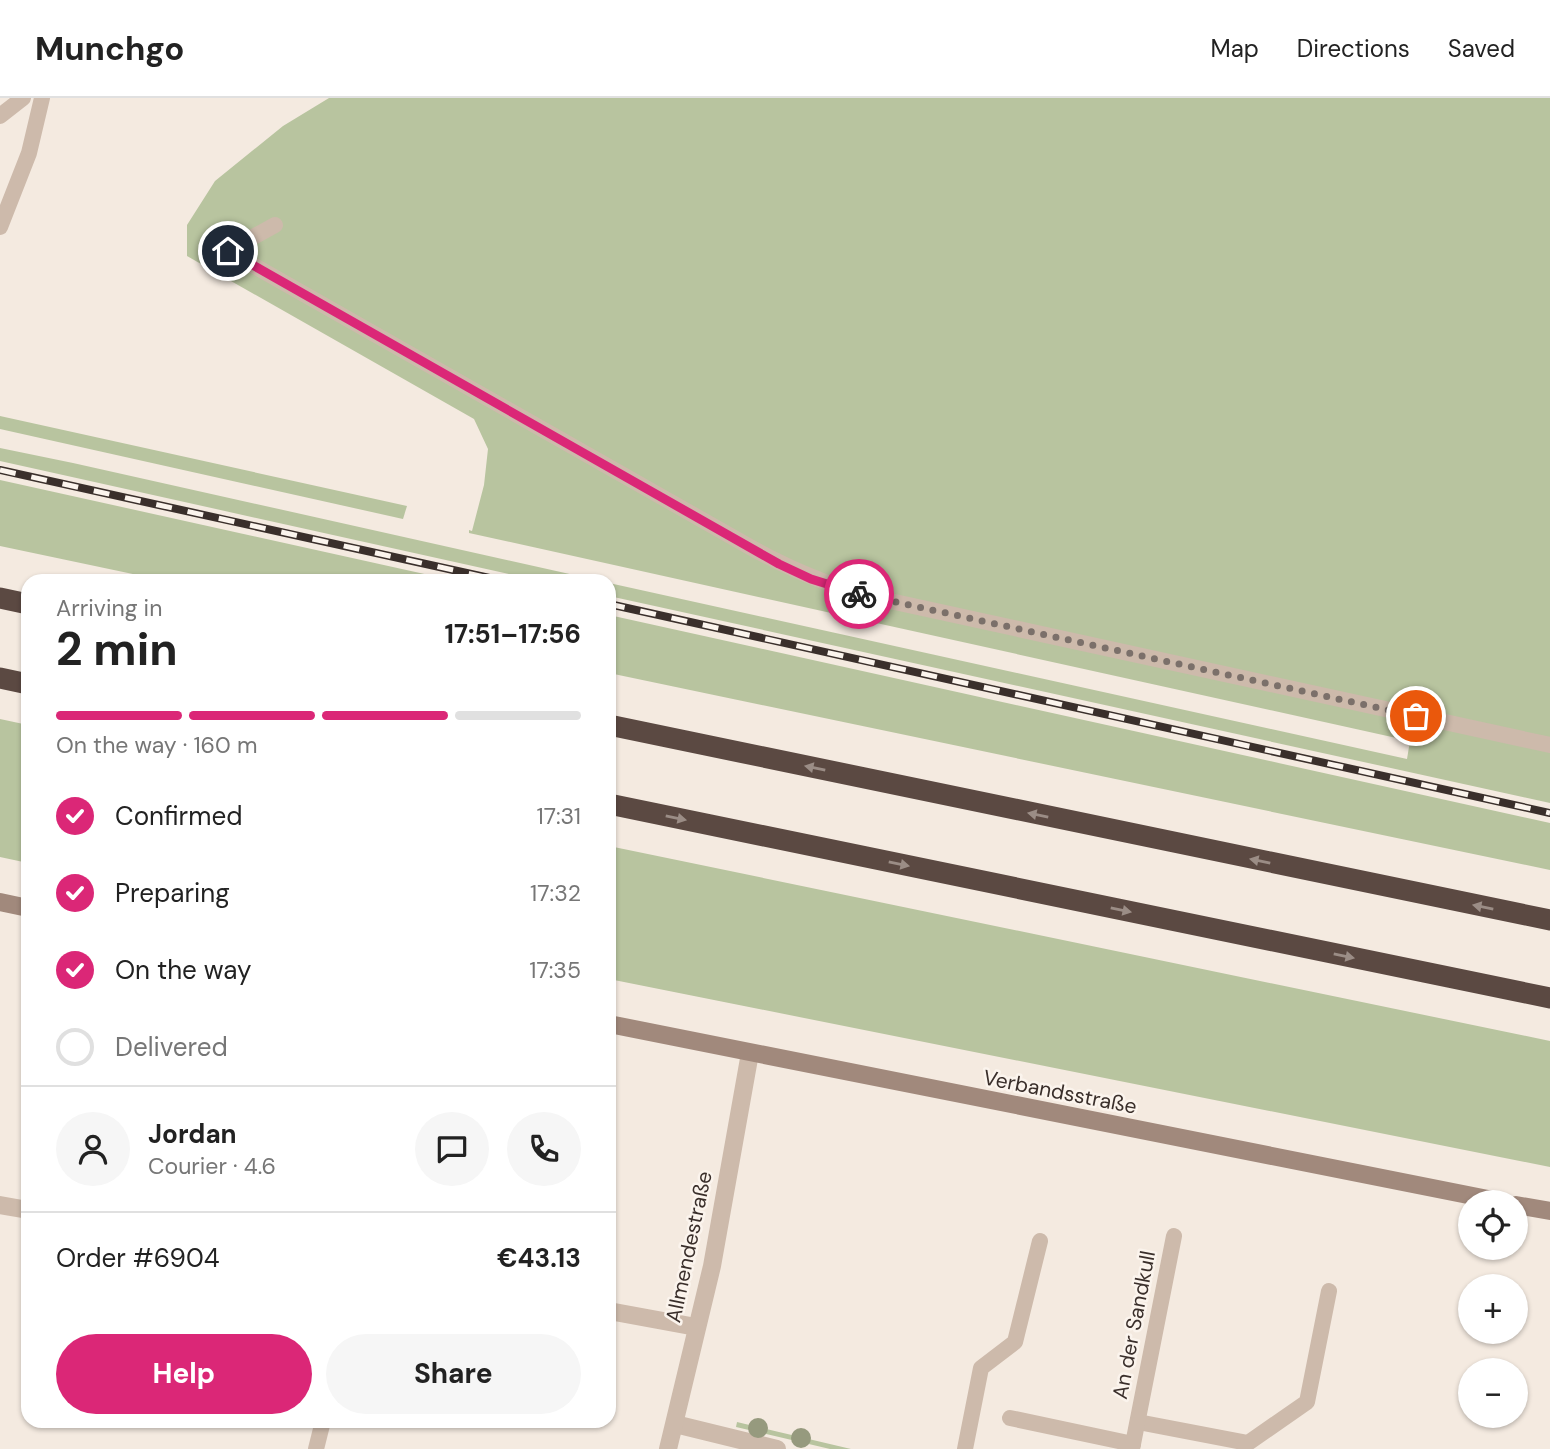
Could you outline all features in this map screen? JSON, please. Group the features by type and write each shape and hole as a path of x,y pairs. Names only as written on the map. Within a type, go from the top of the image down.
{"highway":[{"path":"0,598 21,602"},
{"path":"0,678 21,682"},
{"path":"616,726 1550,920"},
{"path":"616,805 1550,998"}],"main road":[{"path":"0,902 21,906"},
{"name":"Verbandsstraße","path":"616,1025 1458,1193"},
{"path":"1528,1207 1550,1211"}],"street":[{"name":"Allmendestraße","path":"668,1449 712,1266 750,1053"},
{"path":"0,1205 21,1209"},
{"path":"616,1312 696,1327"},
{"path":"675,1424 777,1449"}],"lane":[{"path":"0,116 23,98"},
{"path":"0,227 29,153 42,98"},
{"path":"275,225 228,251 811,579 881,599 1550,745"},
{"name":"An der Sandkull","path":"1133,1447 1174,1236"},
{"path":"965,1449 981,1368 1014,1342 1040,1241"},
{"name":"An der Sandkull","path":"1138,1422 1248,1443 1307,1402 1329,1291"},
{"path":"1010,1418 1133,1447"},
{"path":"316,1449 321,1428"}],"green space":[{"path":"329,98 1550,98 1550,803 616,598 616,585 1407,759 1410,741 469,533 469,530 472,531 484,485 488,449 474,419 187,256 187,225 215,181 283,126"},
{"path":"0,416 407,506 403,519 0,429"},
{"path":"0,448 570,574 508,574 0,461"},
{"path":"0,480 424,574 133,574 0,546"},
{"path":"616,617 1550,823 1550,870 616,674"},
{"path":"0,719 21,724 21,862 0,857"},
{"path":"616,847 1550,1041 1550,1167 616,980"},
{"path":"737,1422 851,1449 830,1449 736,1427"}],"railway":[{"path":"0,470 471,574"},
{"path":"616,606 1550,813"}],"way so far":[{"path":"859,594 1416,716"}],"route":[{"path":"228,251 779,564 811,579 859,594"}]}
